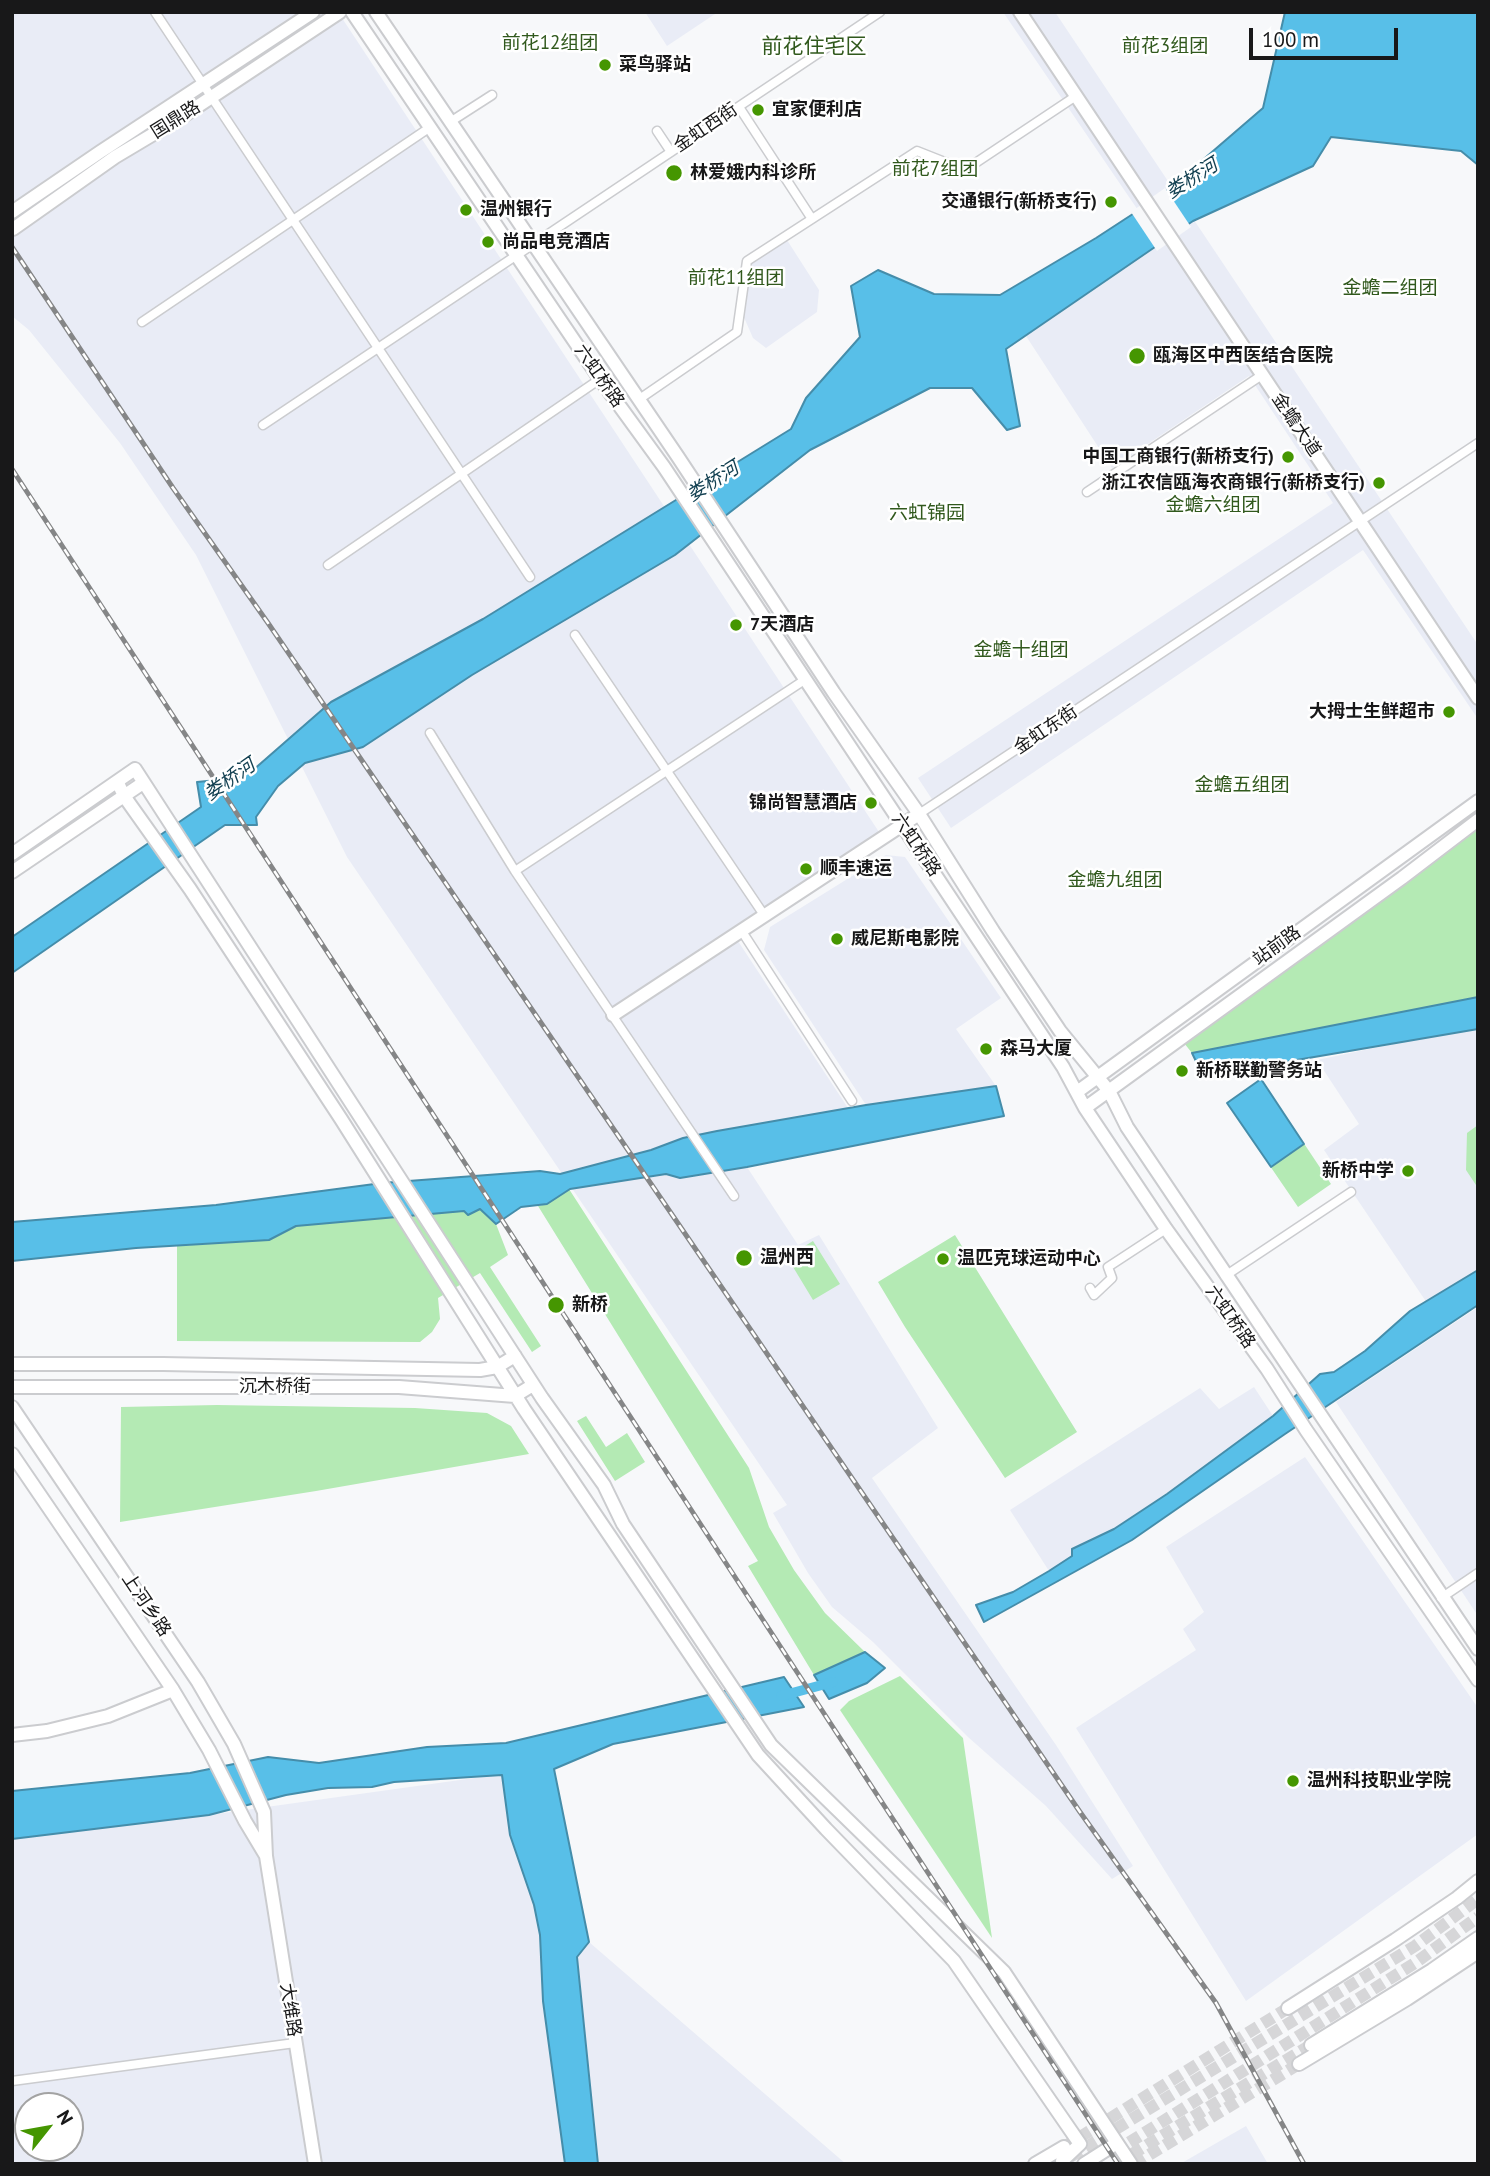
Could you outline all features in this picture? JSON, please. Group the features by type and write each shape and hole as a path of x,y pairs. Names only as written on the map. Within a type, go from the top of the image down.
{"street":[{"path":"155,12 530,577"},
{"name":"国鼎路","path":"12,212 313,12"},
{"name":"国鼎路","path":"13,229 115,157 212,97 340,12"},
{"name":"六虹桥路","path":"352,12 806,679 1063,1067 1085,1108 1478,1680"},
{"name":"六虹桥路","path":"376,12 919,814 1060,1031 1109,1091 1127,1127 1225,1276 1478,1649"},
{"name":"金虹西街","path":"263,425 880,12"},
{"name":"金蟾大道","path":"1020,12 1478,698"},
{"path":"450,122 492,95"},
{"path":"638,400 737,332 747,261 917,151 965,170 1076,96"},
{"path":"739,107 812,219"},
{"path":"142,322 429,128"},
{"path":"657,131 671,152"},
{"path":"1087,492 1262,374"},
{"path":"328,565 600,379"},
{"name":"金虹东街","path":"613,1015 1478,443"},
{"path":"575,635 764,915"},
{"path":"516,871 806,679"},
{"path":"430,733 516,871 734,1196"},
{"path":"12,854 135,769 533,1385 604,1485 623,1524 771,1745 1004,1972 1131,2164"},
{"path":"118,783 124,796 190,889 333,1107 515,1396 758,1755 825,1829 954,1961 1091,2162 1117,2143"},
{"path":"12,872 143,783"},
{"name":"站前路","path":"1077,1092 1478,801"},
{"name":"站前路","path":"1085,1108 1478,820"},
{"path":"741,930 852,1101"},
{"path":"1225,1276 1351,1192"},
{"path":"1090,1288 1094,1295 1112,1278 1108,1267 1167,1229"},
{"name":"沉木桥街","path":"12,1364 480,1370 496,1367 515,1356"},
{"path":"515,1396 533,1385"},
{"name":"沉木桥街","path":"12,1387 399,1387 515,1396"},
{"name":"上河乡路","path":"12,1407 198,1682 234,1744 264,1812"},
{"name":"上河乡路","path":"12,1454 173,1690 209,1750 244,1821"},
{"path":"1441,1598 1478,1573"},
{"path":"12,1735 47,1731 108,1716 173,1690"},
{"name":"大维路","path":"264,1812 266,1856 314,2164"},
{"name":"大维路","path":"244,1821 266,1856"},
{"path":"1287,2008 1395,1940 1478,1881"},
{"path":"1311,2045 1432,1970 1478,1938"},
{"path":"1299,2064 1407,1999 1478,1952"},
{"path":"12,2081 295,2043"},
{"path":"1062,2161 1080,2144"},
{"path":"1035,2164 1065,2147"}],"shaded area":[{"path":"12,12 338,12 879,832 730,929 848,1108 683,1138 652,1150 680,1178 747,1167 798,1245 819,1235 938,1428 872,1478 1056,1745 1133,1866 1112,1879 1046,1806 968,1737 873,1642 832,1607 808,1573 773,1513 787,1505 347,857 196,555 120,443 29,330 12,316"},
{"path":"645,12 718,12 667,46"},
{"path":"1003,12 1055,12 1478,645 1478,719 1363,550 951,828 918,778 1333,503 1249,376 1112,468 1026,336 1161,244"},
{"path":"787,240 819,290 817,312 766,348 753,338 743,315 752,262"},
{"path":"886,855 905,857 1001,998 956,1029 996,1086 866,1105 764,950 770,927"},
{"name":"新桥中学","path":"1478,1026 1478,1270 1427,1303 1324,1150 1359,1124 1317,1060"},
{"path":"1478,1307 1478,1616 1336,1402"},
{"path":"1254,1387 1273,1416 1167,1494 1114,1529 1072,1549 1072,1556 1049,1571 1010,1510 1200,1388 1219,1409"},
{"name":"温州科技职业学院","path":"1305,1457 1478,1708 1478,1834 1246,2001 1076,1728 1196,1650 1183,1629 1204,1612 1166,1547"},
{"path":"503,1774 589,1942 846,2164 12,2164 12,1839"},
{"path":"1246,2126 1268,2164 1180,2164"}],"green space":[{"path":"1478,829 1478,997 1192,1053 1184,1043"},
{"path":"1261,1079 1331,1184 1298,1207 1227,1103"},
{"path":"1478,1125 1478,1188 1466,1170 1467,1133"},
{"path":"569,1189 749,1468 769,1527 794,1570 825,1613 865,1652 814,1675 748,1566 758,1561 538,1206 547,1204"},
{"path":"480,1209 496,1224 508,1255 490,1267 541,1346 532,1352 480,1273 438,1298 440,1319 432,1332 420,1342 177,1341 177,1246 269,1240 296,1226"},
{"path":"955,1235 1077,1432 1005,1478 878,1282"},
{"path":"813,1241 840,1284 813,1300 787,1257"},
{"path":"217,1405 415,1408 487,1413 511,1426 529,1454 120,1522 121,1407"},
{"path":"586,1416 606,1447 627,1433 645,1462 615,1481 577,1421"},
{"path":"900,1676 963,1738 992,1938 840,1710 849,1701"}],"water":[{"name":"娄桥河","path":"1285,12 1478,12 1478,165 1461,151 1331,137 1313,166 1193,221 1006,349 1020,426 1007,430 972,388 930,388 810,450 675,555 472,675 363,747 305,763 278,786 256,817 257,825 225,825 12,973 12,937 201,807 197,782 227,779 252,771 331,702 483,619 791,429 806,398 860,337 851,286 878,270 934,294 1000,295 1162,195 1263,108"},
{"path":"1478,997 1478,1029 1203,1076 1192,1053"},
{"path":"1261,1079 1304,1144 1271,1167 1227,1103"},
{"path":"996,1086 1004,1116 747,1167 680,1178 666,1174 570,1189 547,1204 521,1207 496,1224 480,1209 468,1215 464,1211 296,1226 269,1240 136,1248 12,1261 12,1222 216,1205 382,1183 540,1171 560,1174 651,1150 683,1138 717,1131"},
{"path":"1478,1270 1478,1305 1132,1540 984,1622 976,1605 1013,1592 1072,1556 1072,1549 1114,1529 1167,1494 1273,1416 1320,1374 1334,1372 1365,1351 1410,1311"},
{"path":"865,1652 885,1668 867,1683 829,1699 814,1675"},
{"path":"784,1677 804,1707 613,1744 554,1769 589,1942 577,1957 598,2164 565,2164 543,2001 540,1935 534,1905 510,1835 502,1775 394,1782 372,1787 328,1788 286,1795 209,1815 12,1839 12,1791 190,1773 268,1757 319,1763 427,1747 506,1743"}],"pier":[{"path":"1165,188 1191,227 1157,251 1131,212"}],"waterway":[{"path":"781,1696 833,1682"}],"tunnel":[{"path":"1070,2157 1415,1946 1478,1899"},
{"path":"1114,2152 1415,1963 1478,1917"},
{"path":"1064,2147 1288,2008"},
{"path":"1116,2164 1311,2045"},
{"path":"1134,2164 1299,2064"}],"railway":[{"path":"12,247 173,488 1080,1812 1216,2003 1304,2164"},
{"path":"12,469 1118,2164"}],"place":[{"name":"菜鸟驿站","path":"605,65"},
{"name":"宜家便利店","path":"758,110"},
{"name":"林爱娥内科诊所","path":"674,173"},
{"name":"交通银行(新桥支行)","path":"1111,202"},
{"name":"温州银行","path":"466,210"},
{"name":"尚品电竞酒店","path":"488,242"},
{"name":"瓯海区中西医结合医院","path":"1137,356"},
{"name":"中国工商银行(新桥支行)","path":"1288,457"},
{"name":"浙江农信瓯海农商银行(新桥支行)","path":"1379,483"},
{"name":"7天酒店","path":"736,625"},
{"name":"大拇士生鲜超市","path":"1449,712"},
{"name":"锦尚智慧酒店","path":"871,803"},
{"name":"顺丰速运","path":"806,869"},
{"name":"威尼斯电影院","path":"837,939"},
{"name":"森马大厦","path":"986,1049"},
{"name":"新桥联勤警务站","path":"1182,1071"},
{"name":"新桥中学","path":"1408,1171"},
{"name":"温州西","path":"744,1258"},
{"name":"温匹克球运动中心","path":"943,1259"},
{"name":"新桥","path":"556,1305"},
{"name":"温州科技职业学院","path":"1293,1781"}],"district":[{"name":"前花12组团","path":"550,44"},
{"name":"前花住宅区","path":"814,47"},
{"name":"前花3组团","path":"1165,47"},
{"name":"前花7组团","path":"935,170"},
{"name":"前花11组团","path":"736,279"},
{"name":"金蟾二组团","path":"1390,289"},
{"name":"金蟾六组团","path":"1213,506"},
{"name":"六虹锦园","path":"927,514"},
{"name":"金蟾十组团","path":"1021,651"},
{"name":"金蟾五组团","path":"1242,786"},
{"name":"金蟾九组团","path":"1115,881"}]}
